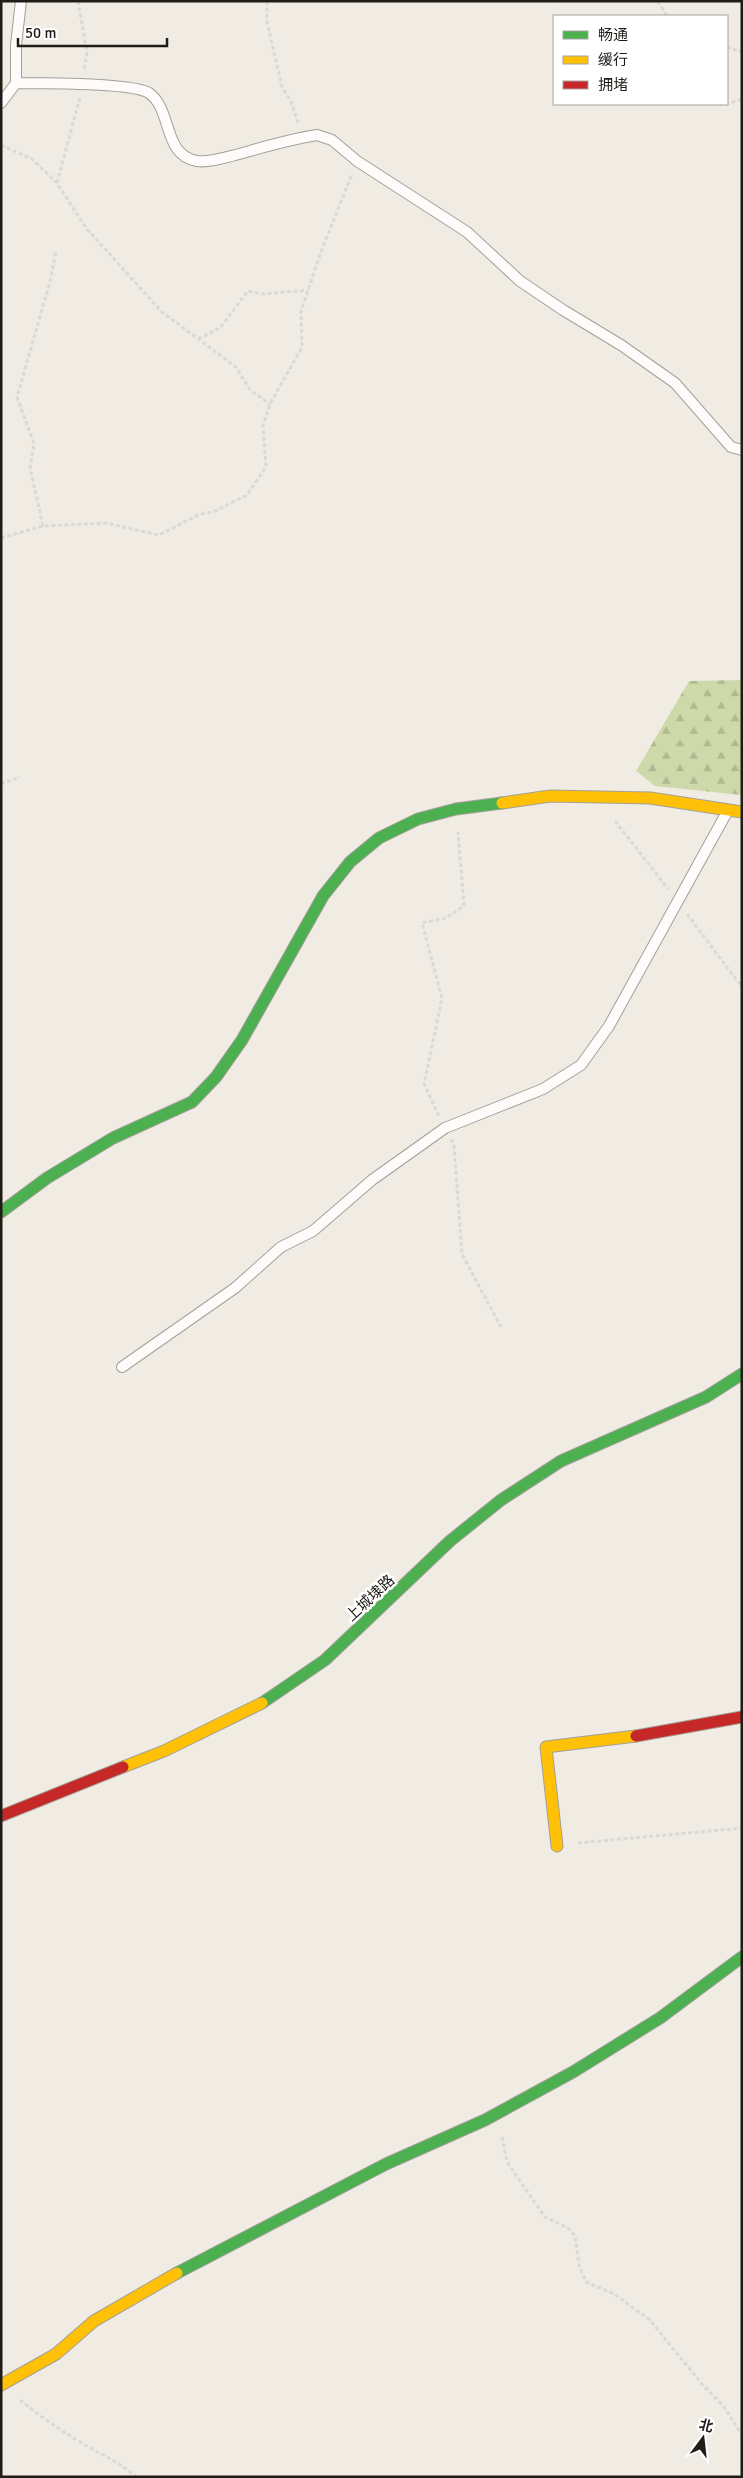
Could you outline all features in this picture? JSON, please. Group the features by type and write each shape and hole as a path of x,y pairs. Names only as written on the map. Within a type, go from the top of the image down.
{"street":[{"path":"1,1212 47,1178 113,1138 192,1102 216,1077 242,1040 323,896 350,862 379,838 418,819 456,809 550,796 650,798 742,812"},
{"name":"上城埭路","path":"1,1816 164,1751 266,1701 325,1660 450,1541 501,1500 561,1461 706,1397 742,1374"},
{"path":"556,1846 546,1747 618,1740 742,1717"},
{"path":"2,2385 56,2354 94,2321 151,2288 386,2164 498,2113 573,2072 660,2018 742,1958"}],"lane":[{"path":"1,103 16,83 16,45 21,1"},
{"path":"16,83 128,88 148,92 161,104 170,136 180,153 198,161 221,158 303,137 317,135 332,140 358,161 467,232 520,281 621,345 675,383 731,447 742,450"},
{"path":"122,1367 235,1288 281,1247 313,1231 372,1180 445,1128 543,1089 581,1065 609,1026 729,809"}],"path":[{"path":"267,1 266,22 282,87 291,102 303,137"},
{"path":"658,1 667,15"},
{"path":"728,47 742,52"},
{"path":"728,103 742,98"},
{"path":"1,146 32,159 57,183 86,228 155,305 236,367 250,390 270,404"},
{"path":"1,538 43,526 106,523 159,535 198,515 215,511 247,495 266,467 262,424 270,404 302,347 301,311 320,252 358,161"},
{"path":"43,526 30,468 34,444 17,396 50,282 56,252"},
{"path":"198,339 220,328 248,291 263,294 308,290"},
{"path":"1,784 20,777"},
{"path":"456,809 464,906 446,918 422,923 442,998 424,1084 454,1146 462,1254 501,1327"},
{"path":"556,1846 742,1828"},
{"path":"498,2113 507,2162 545,2217 568,2228 575,2236 580,2265 586,2282 614,2294 649,2319 724,2407 742,2435"},
{"path":"2,2385 39,2415 86,2445 120,2463 137,2477"}],"green space":[{"path":"742,680 742,795 655,786 636,771 689,681"}],"traffic: fast":[{"path":"1,1212 47,1178 113,1138 192,1102 216,1077 242,1040 323,896 350,862 379,838 418,819 456,809 502,803"},
{"path":"262,1703 325,1660 450,1541 501,1500 561,1461 706,1397 742,1374"},
{"path":"177,2273 386,2164 485,2120 573,2072 660,2018 742,1957"}],"traffic: slow":[{"path":"502,803 550,796 650,798 742,812"},
{"path":"123,1767 164,1751 262,1703"},
{"path":"557,1846 546,1747 636,1736"},
{"path":"1,2385 56,2354 94,2321 177,2273"}],"traffic: jam":[{"path":"636,1736 742,1717"},
{"path":"1,1816 123,1767"}]}
